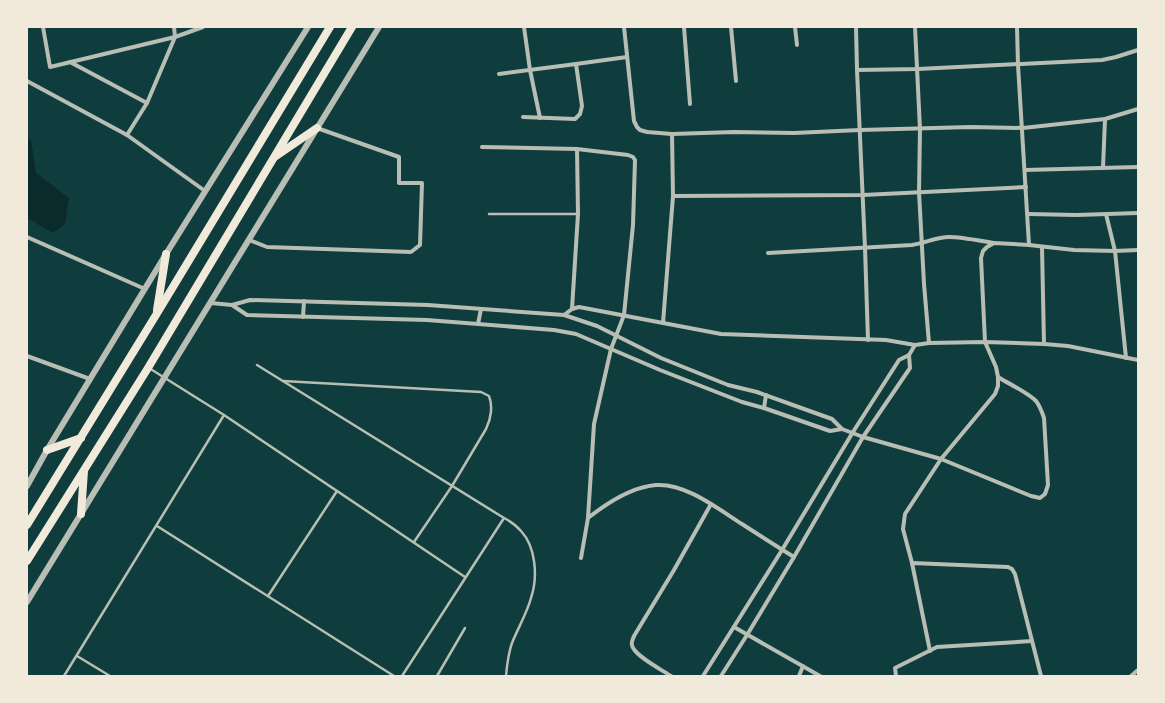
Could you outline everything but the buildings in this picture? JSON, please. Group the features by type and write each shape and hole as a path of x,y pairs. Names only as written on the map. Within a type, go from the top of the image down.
{"highway":[{"path":"27,525 330,27"},
{"path":"27,561 148,368 352,27"},
{"path":"274,157 317,128"},
{"path":"156,315 166,254"},
{"path":"47,450 80,438"},
{"path":"81,514 84,470"}],"street":[{"path":"43,27 50,67 175,37 203,27"},
{"path":"127,135 147,103 175,37 174,27"},
{"path":"27,486 47,450 166,254 308,27"},
{"path":"27,602 379,27"},
{"path":"524,27 530,70 540,118"},
{"path":"624,27 634,121 636,127 647,132 672,134 734,132 794,133 971,127 1023,128 1105,119 1138,109"},
{"path":"684,27 690,104"},
{"path":"731,27 736,82"},
{"path":"795,27 797,45"},
{"path":"856,27 868,340"},
{"path":"915,27 920,129 919,192 929,343"},
{"path":"1018,27 1018,65 1029,245"},
{"path":"857,70 1018,65 1102,60 1138,50"},
{"path":"499,74 627,57"},
{"path":"70,62 147,103"},
{"path":"523,117 575,119 580,114 582,106 576,64"},
{"path":"27,81 127,135 205,191"},
{"path":"1103,168 1105,119"},
{"path":"249,240 268,247 411,252 420,246 422,183 399,183 398,157 317,128"},
{"path":"663,323 673,196 672,134"},
{"path":"482,147 576,149 628,155 633,156 636,160 633,225 624,315 611,349 594,424 588,518 581,558"},
{"path":"572,309 578,214 576,149"},
{"path":"1025,170 1138,167"},
{"path":"673,196 863,196 1026,187"},
{"path":"1028,214 1138,213"},
{"path":"1106,214 1115,251 1126,358"},
{"path":"27,237 145,289"},
{"path":"768,253 922,244 940,238 949,237 994,243 1074,250 1138,250"},
{"path":"930,651 912,563 903,529 905,514 941,459 995,394 998,386 996,366 985,342 981,258 983,251 987,246 994,243"},
{"path":"1042,247 1044,344"},
{"path":"211,303 232,305 250,300 428,305 564,315 597,326 661,358 728,385 757,392 832,419 842,429"},
{"path":"303,317 304,301"},
{"path":"232,305 247,315 427,320 554,330 576,334 660,370 742,402 830,431 842,429 941,459 1031,496 1040,498 1045,494 1048,485 1044,418 1035,400 998,377"},
{"path":"564,315 579,306 721,334 886,340 915,345 929,343 985,342 1044,344 1068,346 1138,360"},
{"path":"478,324 481,309"},
{"path":"703,676 899,360 909,355 915,345"},
{"path":"721,676 794,557 863,436 910,368 909,355"},
{"path":"27,356 90,379"},
{"path":"764,408 766,395"},
{"path":"588,518 601,507 636,490 657,485 673,487 692,494 711,504 794,557"},
{"path":"671,676 637,654 632,646 632,641 711,504"},
{"path":"912,563 1011,568 1015,574 1041,676"},
{"path":"734,627 820,676"},
{"path":"896,676 895,668 937,647 1032,641"},
{"path":"799,676 803,666"},
{"path":"1131,676 1138,670"}],"lane":[{"path":"488,214 578,214"},
{"path":"257,365 521,530 530,546 534,560 535,573 531,598 508,657 506,676"},
{"path":"148,368 224,415 465,577"},
{"path":"283,381 481,392 489,396 491,414 489,422 452,486 414,542"},
{"path":"64,676 224,415"},
{"path":"268,596 337,490"},
{"path":"402,676 504,518"},
{"path":"157,526 394,676"},
{"path":"437,676 465,628"},
{"path":"77,656 110,676"}],"water":[{"path":"27,139 31,140 36,173 69,198 65,224 53,233 27,218"}]}
